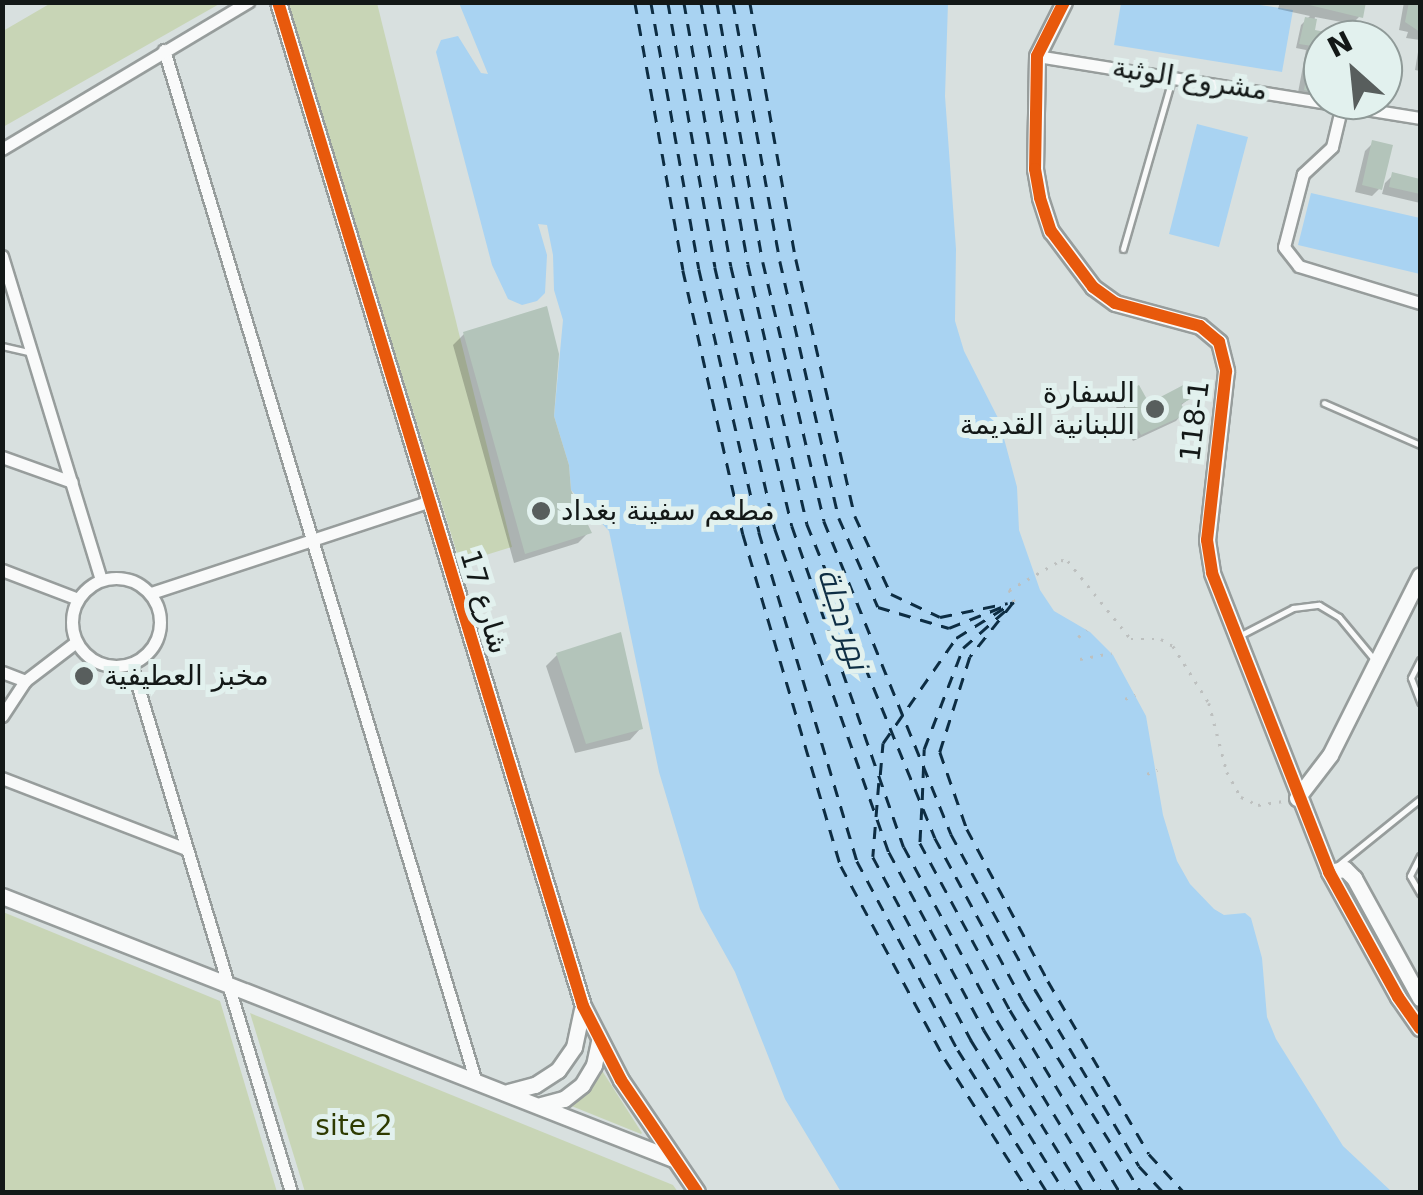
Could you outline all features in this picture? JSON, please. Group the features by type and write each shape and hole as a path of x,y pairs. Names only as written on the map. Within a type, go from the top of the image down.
{"street":[{"path":"2,149 248,2"},
{"name":"شارع 17","path":"278,2 582,1006 599,1042 696,1192"},
{"name":"118-1","path":"1064,2 1037,56 1035,169 1052,232 1070,262 1092,287 1115,302 1200,326 1219,342 1226,371 1207,556 1297,798 1329,872 1398,997 1420,1028"},
{"path":"164,50 475,1079"},
{"name":"مشروع الوثبة","path":"1037,56 1303,98"},
{"path":"1338,120 1332,146 1303,174 1284,247 1299,266 1420,303"},
{"path":"2,256 102,579"},
{"path":"2,457 72,482"},
{"path":"151,593 428,502"},
{"path":"2,570 78,599"},
{"path":"1297,798 1330,755 1420,575"},
{"path":"119,577 137,582 151,593 161,619 159,633 153,646 131,664 99,663 76,642 72,612 78,599 102,579 119,577"},
{"path":"2,716 26,681 76,642"},
{"path":"131,664 290,1192"},
{"path":"2,672 26,681"},
{"path":"2,778 186,850"},
{"path":"1329,872 1345,869 1354,878 1420,998"},
{"path":"2,896 672,1159"},
{"path":"508,1092 535,1086 558,1070 574,1047 582,1006"},
{"path":"541,1106 564,1099 582,1085 594,1064 599,1042"}],"lane":[{"path":"1123,248 1172,76"},
{"path":"2,346 32,353"},
{"path":"1324,403 1420,445"},
{"path":"1236,638 1293,608 1319,605 1339,617 1377,663"},
{"path":"1420,660 1411,678 1420,702"},
{"path":"1329,872 1420,799"},
{"path":"1420,856 1410,876 1420,893"}],"path":[{"path":"1014,602 1010,590 1060,560 1068,562 1131,640 1161,639 1173,646 1209,704 1230,780 1242,797 1258,805 1297,798"},
{"path":"1078,637 1087,630"},
{"path":"1080,659 1110,653"},
{"path":"1126,700 1135,695"},
{"path":"1148,774 1157,770"}],"green space":[{"path":"51,3 221,3 3,127 3,31"},
{"path":"287,3 377,3 512,547 460,563"},
{"path":"3,912 220,1001 277,1192 3,1192"},
{"name":"site 2","path":"250,1013 673,1185 678,1192 305,1192"},
{"path":"601,1069 642,1133 641,1134 569,1105"}],"water":[{"name":"نهر دجلة","path":"459,3 948,3 945,96 956,249 955,321 964,351 999,420 1017,487 1019,530 1040,590 1054,611 1090,632 1113,655 1146,716 1163,815 1177,861 1190,884 1214,909 1224,915 1245,913 1251,918 1262,958 1267,1017 1276,1039 1343,1146 1392,1192 841,1192 785,1099 735,972 700,909 659,772 609,531 571,490 569,465 554,416 563,320 554,290 547,225 538,224 547,255 545,293 537,301 522,305 508,299 492,265 436,52 441,40 458,36 481,73 488,74"},
{"path":"1121,3 1246,3 1293,10 1282,72 1114,45"},
{"path":"1197,124 1248,137 1219,247 1169,234"},
{"path":"1311,193 1420,218 1420,274 1298,245"}],"building":[{"path":"1297,2 1366,2 1363,18"},
{"path":"1409,2 1420,2 1420,32 1405,22"},
{"path":"1372,140 1393,145 1382,190 1362,185"},
{"path":"1392,172 1420,179 1420,194 1389,187"},
{"path":"547,306 559,354 554,416 569,465 571,490 592,533 525,554 463,332"},
{"name":"السفارة اللبنانية القديمة","path":"1191,381 1198,395 1181,404 1187,414 1141,435 1121,399 1130,394 1128,391 1139,385 1149,403"},
{"path":"621,632 643,729 586,744 556,653"}],"ferry route":[{"path":"635,2 683,270 743,534 841,866 945,1059 1029,1192"},
{"path":"651,2 699,269 759,532 857,861 958,1050 1047,1192"},
{"path":"668,2 715,267 775,529 889,852 984,1030 1083,1192"},
{"path":"684,2 731,266 792,526 904,847 997,1020 1101,1192"},
{"path":"701,2 748,264 807,524 935,838 1023,1001 1141,1192"},
{"path":"717,2 763,262 824,521 951,834 1036,991 1139,1166 1163,1192"},
{"path":"733,2 780,261 839,518 878,607 949,628 1014,602"},
{"path":"750,2 796,259 855,516 891,594 940,617 1008,603"},
{"path":"1013,603 970,657 940,752 967,829 1048,981 1149,1154 1184,1192"},
{"path":"880,775 883,743 956,638 1004,608"},
{"path":"922,800 924,749 963,648 1006,610"},
{"path":"879,783 873,857 971,1040 1065,1192"},
{"path":"922,808 920,843 1010,1010 1120,1192"}],"cycle path":[{"path":"278,2 583,1006 621,1080 697,1192"},
{"path":"1064,2 1037,56 1035,169 1051,231 1093,287 1115,303 1200,326 1219,342 1226,371 1207,540 1212,573 1329,872 1398,997 1420,1028"}],"place":[{"name":"السفارة اللبنانية القديمة","path":"1155,409"},
{"name":"مطعم سفينة بغداد","path":"541,511"},
{"name":"مخبز العطيفية","path":"84,676"}]}
